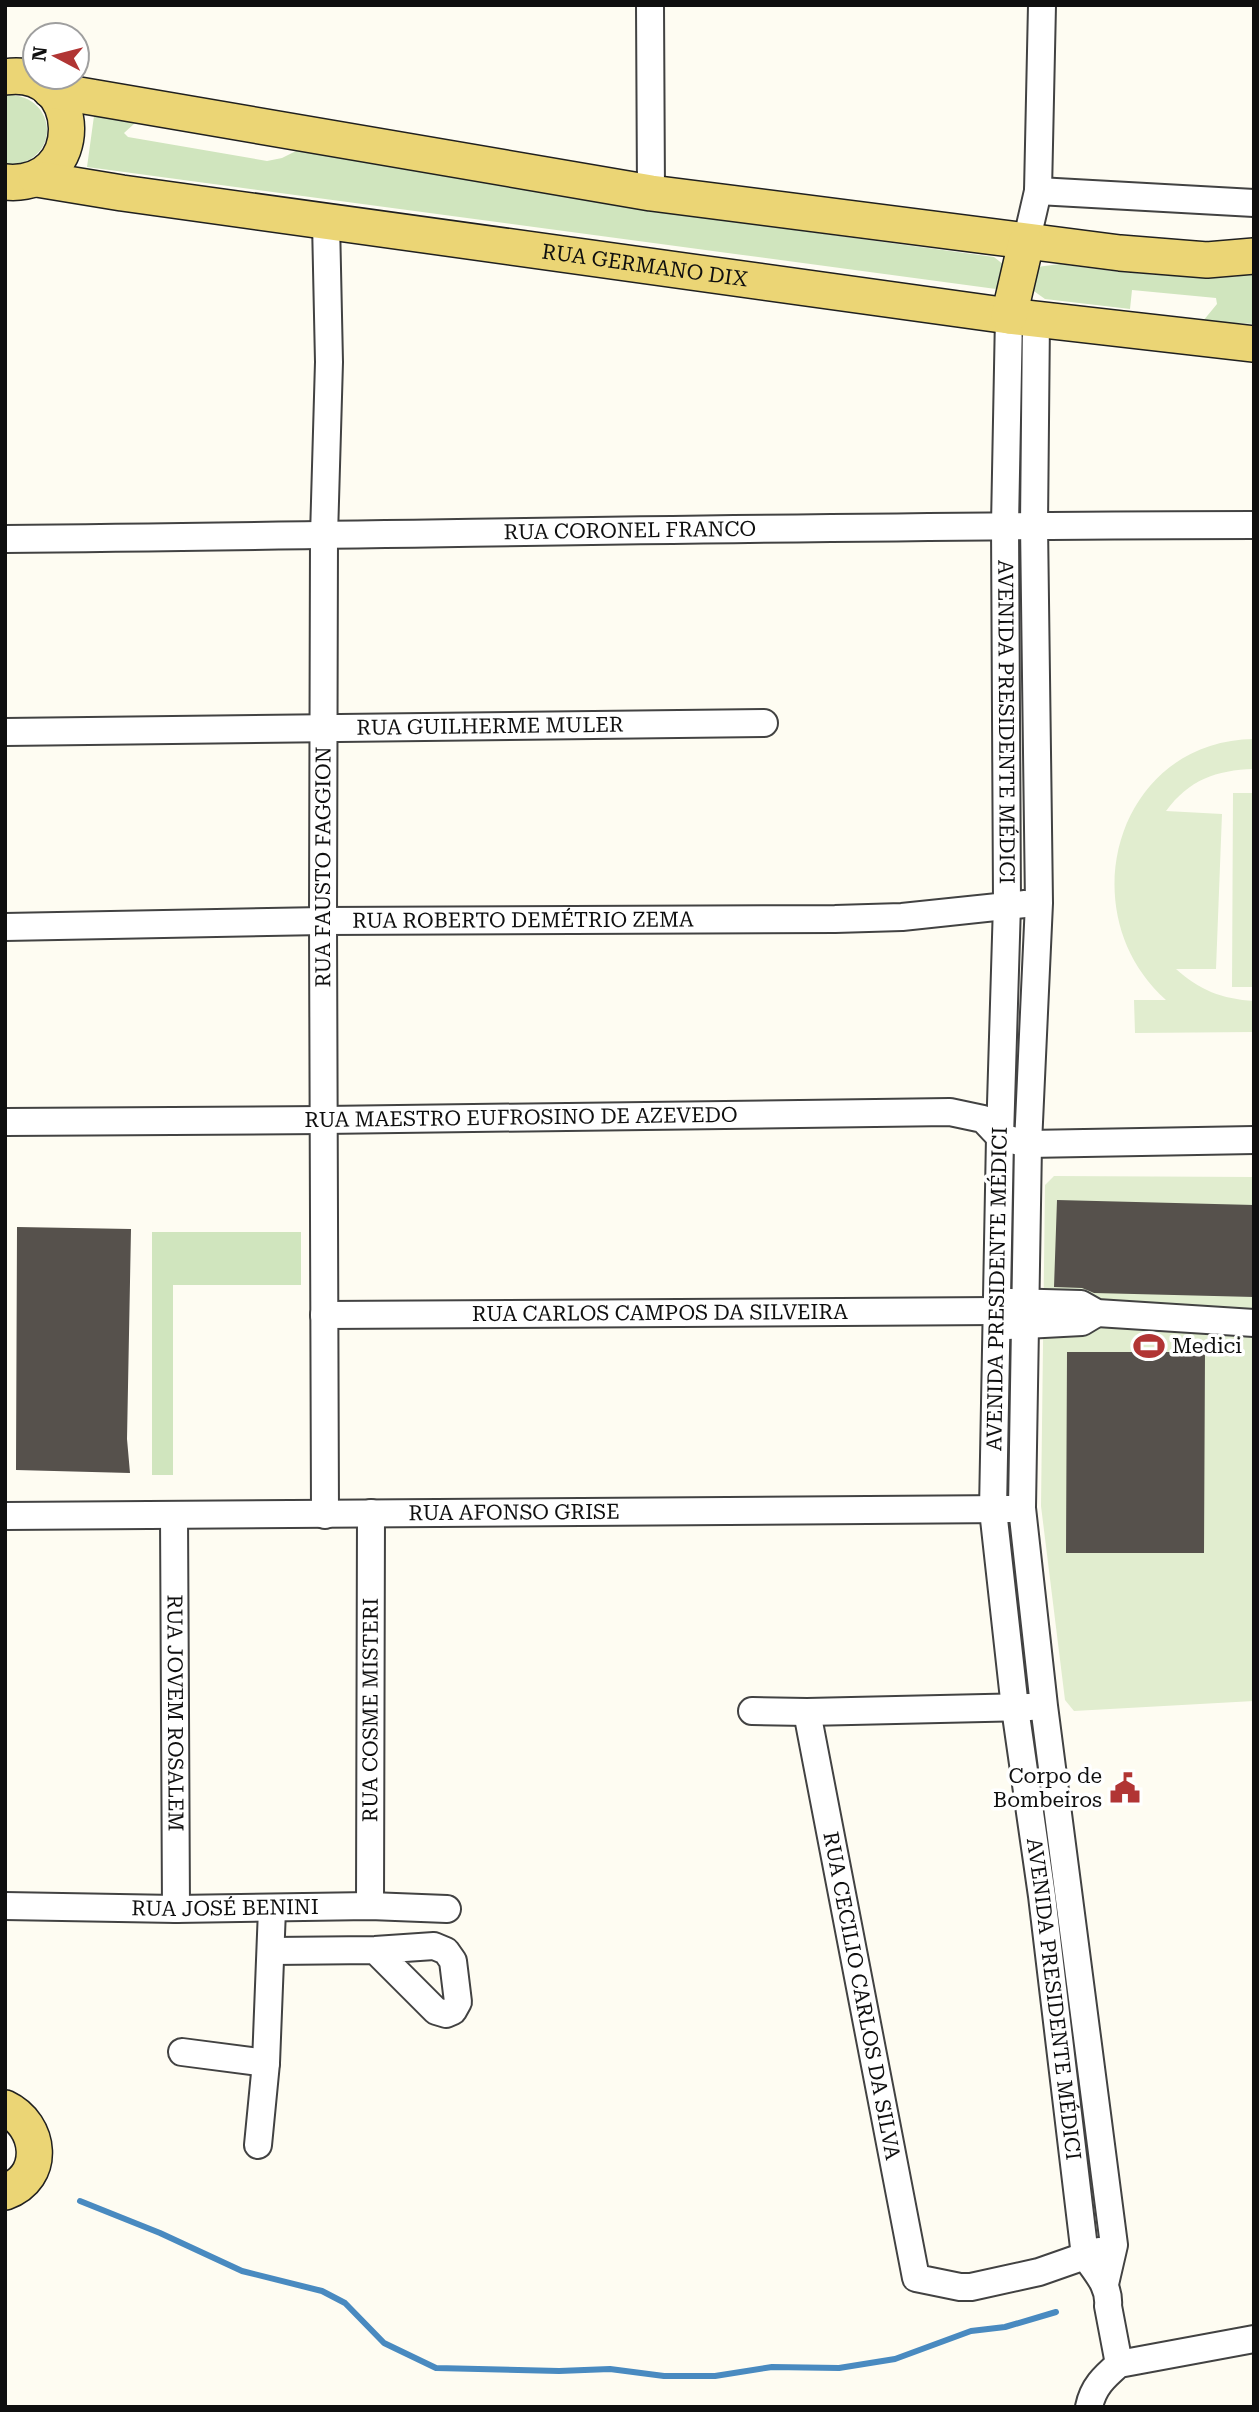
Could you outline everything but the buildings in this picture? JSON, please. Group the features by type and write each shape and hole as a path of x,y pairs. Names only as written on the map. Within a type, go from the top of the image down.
{"main road":[{"path":"14,183 51,169 62,155 67,138 67,120 61,104 51,91"},
{"path":"56,91 651,193 1120,253 1207,260 1254,256"},
{"name":"RUA GERMANO DIX","path":"14,183 122,193 1022,318 1254,344"},
{"path":"1022,318 1026,243"},
{"path":"5,2108 16,2113 27,2124 33,2137 35,2152 32,2167 23,2180 5,2192"}],"street":[{"path":"650,5 651,193"},
{"path":"1026,243 1038,191 1042,5"},
{"path":"1038,191 1254,203"},
{"name":"RUA FAUSTO FAGGION","path":"325,1514 324,536 329,362 326,222"},
{"name":"AVENIDA PRESIDENTE MÉDICI","path":"1022,318 1034,525 1039,903 1028,1144 1022,1508 1044,1706 1114,2245"},
{"name":"AVENIDA PRESIDENTE MÉDICI","path":"1022,318 1005,526 1007,904 993,1510 1015,1708 1042,1896 1085,2256"},
{"name":"RUA CORONEL FRANCO","path":"5,538 1034,525 1254,525"},
{"name":"RUA GUILHERME MULER","path":"5,732 764,723"},
{"path":"1005,725 1035,725"},
{"name":"RUA ROBERTO DEMÉTRIO ZEMA","path":"5,927 323,921 835,919 943,914 1007,904 1039,903"},
{"name":"RUA MAESTRO EUFROSINO DE AZEVEDO","path":"5,1122 324,1121 950,1112 983,1119 1000,1137 1028,1144 1254,1140"},
{"name":"RUA CARLOS CAMPOS DA SILVEIRA","path":"324,1315 997,1313 1082,1322 1097,1313 1254,1323"},
{"name":"RUA AFONSO GRISE","path":"5,1516 1022,1508"},
{"name":"RUA COSME MISTERI","path":"370,1906 371,1513"},
{"name":"RUA JOVEM ROSALEM","path":"174,1515 176,1909"},
{"path":"1003,1601 1031,1599"},
{"path":"752,1711 1044,1706"},
{"name":"RUA CECILIO CARLOS DA SILVA","path":"807,1712 916,2278 971,2287 1039,2272 1085,2256"},
{"path":"1042,1896 1069,1891"},
{"name":"RUA JOSÉ BENINI","path":"5,1906 272,1909 370,1906 447,1909"},
{"path":"258,2145 272,1951 272,1909"},
{"path":"272,1951 375,1950"},
{"path":"182,2052 265,2063"},
{"path":"1106,2295 1114,2245 1085,2256 1106,2295 1119,2364"},
{"path":"1089,2407 1091,2395 1101,2378 1119,2364 1254,2339"}],"green space":[{"path":"5,95 22,97 35,104 44,115 47,128 45,141 38,153 24,162 5,166"},
{"path":"94,116 133,120 135,123 124,133 128,137 267,161 282,158 298,150 737,222 994,257 1004,265 1004,284 996,289 87,167"},
{"path":"1060,264 1201,277 1254,273 1254,324 1203,321 1217,304 1216,298 1132,290 1130,309 1045,299 1031,289 1037,267"},
{"path":"1254,739 1254,769 1227,772 1204,779 1184,792 1166,811 1222,814 1216,969 1176,969 1193,983 1212,992 1254,1001 1254,1032 1135,1033 1134,1000 1166,1000 1136,964 1119,923 1115,880 1122,838 1139,800 1168,769 1206,747"},
{"path":"1233,793 1254,793 1254,987 1232,987"},
{"name":"Medici","path":"1054,1176 1254,1177 1254,1701 1074,1711 1065,1700 1041,1506 1045,1185"},
{"path":"152,1232 301,1232 301,1285 173,1285 173,1475 152,1475"}],"waterway":[{"path":"80,2201 160,2233 242,2271 322,2291 345,2303 384,2343 436,2368 559,2371 610,2369 664,2376 715,2376 772,2367 839,2368 895,2359 971,2331 1005,2327 1056,2312"}],"place":[{"name":"Medici","path":"1149,1346"},
{"name":"Corpo de Bombeiros","path":"1125,1788"}]}
